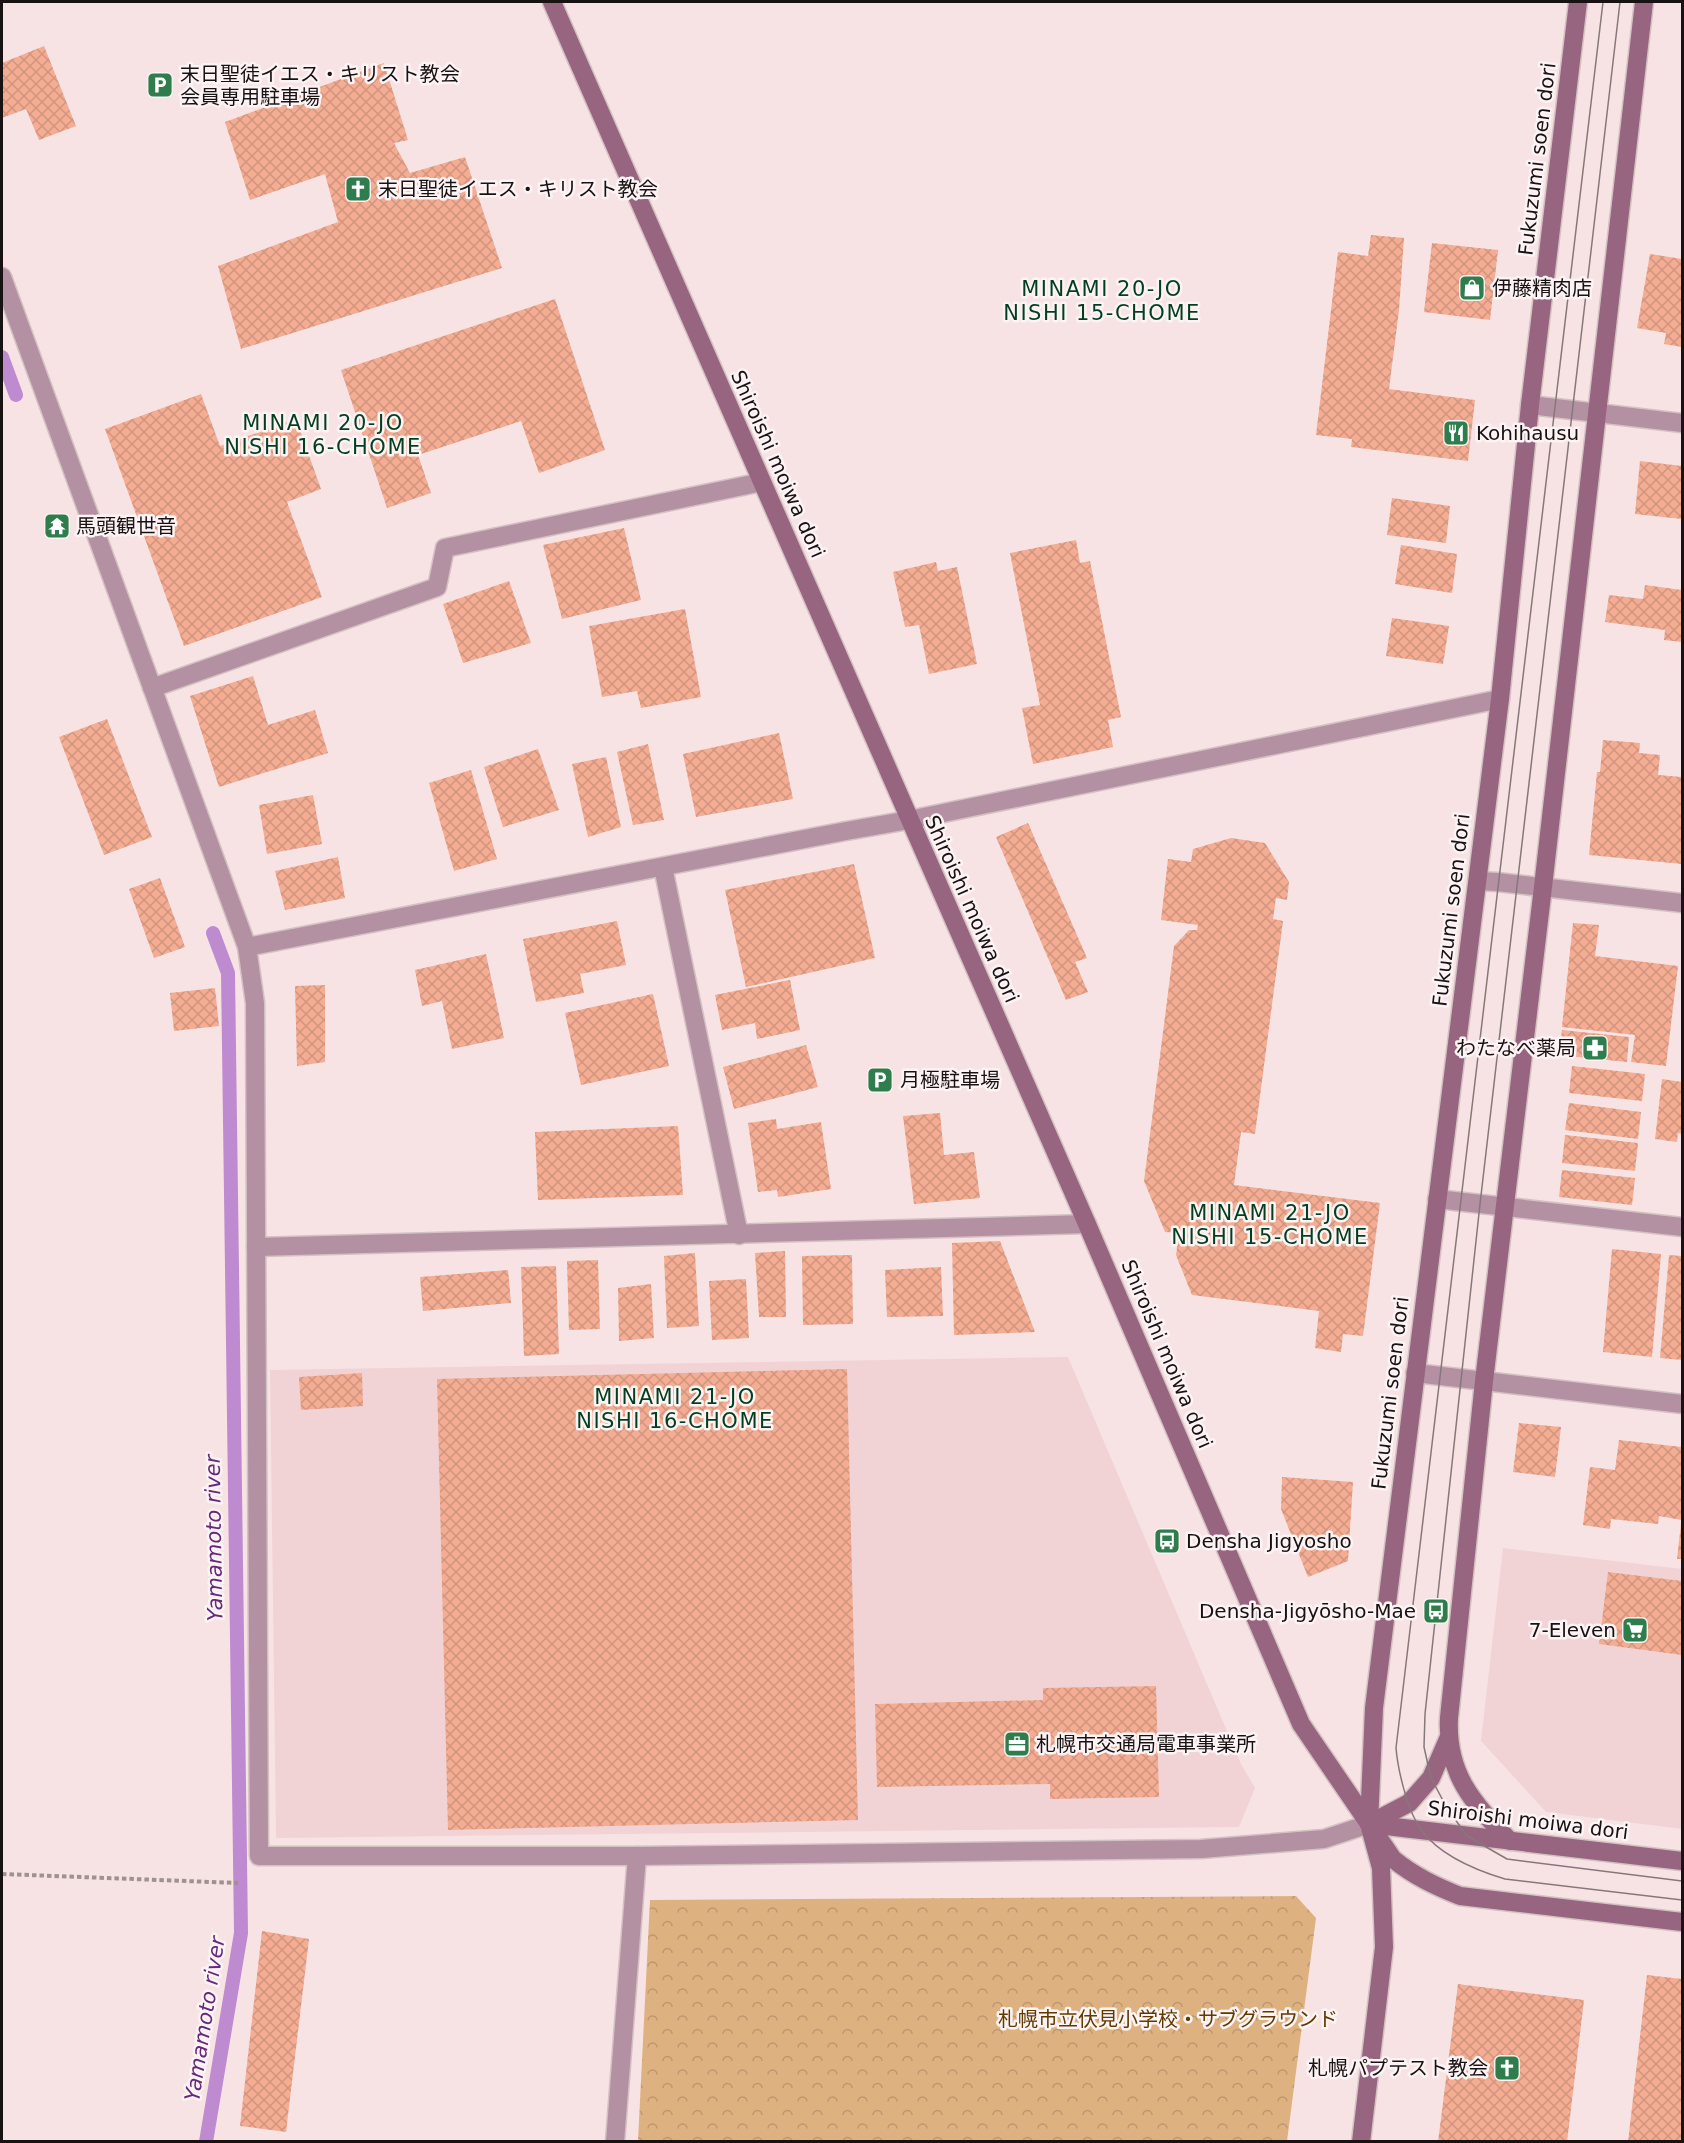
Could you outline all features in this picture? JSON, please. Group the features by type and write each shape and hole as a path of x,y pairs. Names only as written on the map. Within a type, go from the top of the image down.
{"street":[{"name":"Shiroishi moiwa dori","path":"552,2 1087,1224 1301,1724 1393,1858 1432,1885 1460,1896 1683,1922"},
{"name":"Fukuzumi soen dori","path":"1361,2142 1384,1947 1381,1868 1369,1824 1374,1708 1500,699 1530,405 1578,2"},
{"path":"2,277 247,947 255,1003 259,1856 637,1856 1201,1849 1324,1839 1369,1824 1409,1803 1431,1778 1448,1739 1484,1381 1644,2"},
{"path":"1530,405 1683,423"},
{"path":"152,688 437,587 445,548 762,482"},
{"path":"247,947 909,820 1500,699"},
{"path":"663,867 739,1235"},
{"path":"1478,881 1683,903"},
{"path":"1437,1199 1683,1227"},
{"path":"256,1247 1087,1224"},
{"path":"1415,1372 1683,1404"},
{"path":"1448,1739 1458,1776 1478,1808 1509,1841"},
{"name":"Shiroishi moiwa dori","path":"1369,1824 1683,1861"},
{"path":"615,2142 637,1856"}],"path":[{"path":"2,1874 238,1883"}],"shaded area":[{"path":"1068,1357 1241,1764 1255,1788 1239,1827 276,1838 270,1370"},
{"path":"1503,1548 1682,1569 1682,1829 1546,1812 1481,1741"}],"green space":[{"name":"札幌市立伏見小学校・サブグラウンド","path":"1296,1896 1316,1918 1287,2141 638,2141 650,1900"}],"building":[{"path":"44,46 76,126 39,140 26,109 2,118 2,63"},
{"path":"384,63 408,140 394,143 410,173 465,157 502,268 241,349 218,266 338,222 325,174 250,200 225,122"},
{"path":"1371,235 1404,238 1399,310 1389,389 1475,400 1468,461 1351,447 1352,439 1316,435 1338,252 1368,256"},
{"path":"1432,243 1498,250 1490,320 1424,312"},
{"path":"1650,254 1682,259 1682,347 1664,344 1666,333 1637,328"},
{"path":"555,299 605,450 539,473 521,421 418,455 431,493 387,508 341,370"},
{"path":"201,394 220,446 296,419 321,489 287,502 322,597 184,646 105,429"},
{"path":"1640,461 1682,466 1682,519 1635,514"},
{"path":"1392,498 1450,506 1446,543 1387,535"},
{"path":"624,528 641,600 562,619 543,545"},
{"path":"1076,540 1080,563 1090,561 1121,717 1108,720 1113,747 1033,764 1022,708 1040,705 1010,553"},
{"path":"1401,545 1457,554 1452,593 1395,584"},
{"path":"936,562 938,571 957,567 977,664 929,674 919,625 905,627 893,572"},
{"path":"509,581 531,643 463,663 443,604"},
{"path":"1645,585 1682,590 1682,642 1664,640 1665,630 1605,622 1609,595 1643,599"},
{"path":"685,609 701,697 641,708 637,691 602,697 589,626"},
{"path":"1392,618 1449,626 1443,664 1386,656"},
{"path":"253,676 268,725 315,710 328,753 219,787 190,696"},
{"path":"107,719 152,837 104,855 59,737"},
{"path":"779,733 793,799 696,817 683,754"},
{"path":"1603,740 1640,743 1639,753 1660,755 1658,775 1682,777 1682,864 1589,855 1597,772 1600,772"},
{"path":"648,744 664,820 633,825 617,752"},
{"path":"538,749 559,810 503,827 484,767"},
{"path":"606,757 621,827 588,837 572,764"},
{"path":"471,770 497,859 454,871 429,783"},
{"path":"313,795 322,844 267,854 259,805"},
{"path":"1028,823 1087,958 1075,962 1088,992 1066,1000 996,837"},
{"path":"1231,838 1265,843 1289,882 1287,900 1276,898 1273,919 1283,921 1255,1134 1241,1132 1234,1185 1380,1203 1363,1336 1343,1334 1341,1352 1315,1348 1319,1311 1192,1295 1176,1255 1179,1233 1165,1232 1144,1181 1174,946 1189,930 1197,930 1198,925 1161,920 1168,859 1191,862 1193,849"},
{"path":"338,857 345,898 285,910 275,871"},
{"path":"854,864 875,958 746,987 725,890"},
{"path":"160,878 185,947 154,958 129,889"},
{"path":"617,921 626,965 580,974 584,993 536,1002 523,939"},
{"path":"1573,923 1599,925 1595,956 1678,966 1666,1066 1631,1062 1635,1035 1562,1027"},
{"path":"486,954 504,1038 452,1049 442,1001 422,1006 415,970"},
{"path":"790,980 800,1030 757,1039 755,1023 722,1030 715,995"},
{"path":"325,985 325,1062 297,1066 295,986"},
{"path":"215,988 219,1026 174,1031 170,993"},
{"path":"653,994 669,1066 581,1085 565,1013"},
{"path":"1562,1030 1629,1037 1627,1062 1559,1055"},
{"path":"806,1045 818,1087 734,1109 723,1067"},
{"path":"1572,1066 1645,1074 1642,1101 1569,1093"},
{"path":"1662,1079 1682,1082 1682,1134 1678,1133 1677,1142 1655,1139"},
{"path":"1569,1103 1641,1112 1638,1139 1565,1130"},
{"path":"940,1113 944,1155 974,1152 980,1198 914,1204 903,1116"},
{"path":"776,1119 777,1129 821,1122 831,1189 778,1197 777,1190 758,1192 748,1123"},
{"path":"678,1126 683,1195 538,1200 535,1132"},
{"path":"1565,1135 1638,1143 1635,1171 1562,1163"},
{"path":"1562,1170 1635,1178 1632,1205 1559,1197"},
{"path":"1000,1241 1035,1332 954,1335 952,1243"},
{"path":"1612,1249 1661,1254 1652,1357 1603,1352"},
{"path":"785,1251 786,1317 759,1317 755,1253"},
{"path":"695,1253 699,1326 667,1328 664,1256"},
{"path":"852,1255 853,1324 803,1325 802,1256"},
{"path":"1669,1255 1682,1256 1682,1360 1660,1358"},
{"path":"598,1260 600,1329 569,1330 567,1261"},
{"path":"556,1266 559,1354 524,1356 521,1267"},
{"path":"941,1267 943,1316 887,1317 885,1270"},
{"path":"508,1270 511,1303 423,1311 420,1277"},
{"path":"746,1279 749,1338 712,1340 709,1281"},
{"path":"651,1284 654,1338 619,1341 618,1288"},
{"path":"847,1369 858,1820 448,1830 437,1379"},
{"path":"362,1373 363,1406 301,1410 299,1377"},
{"path":"1519,1423 1561,1427 1555,1477 1513,1472"},
{"path":"1619,1440 1682,1447 1682,1520 1659,1516 1658,1524 1611,1519 1610,1529 1583,1525 1590,1467 1615,1470"},
{"path":"1282,1477 1353,1482 1348,1561 1308,1577 1281,1509"},
{"path":"1681,1524 1682,1559 1677,1559"},
{"path":"1608,1572 1682,1581 1682,1655 1599,1644"},
{"name":"札幌市交通局電車事業所","path":"1156,1686 1159,1797 1050,1799 1050,1784 877,1787 875,1704 1043,1700 1043,1688"},
{"path":"262,1931 309,1939 286,2132 240,2126"},
{"path":"1647,1975 1682,1979 1682,2142 1628,2142"},
{"path":"1458,1984 1584,2000 1567,2142 1438,2142"}],"waterway":[{"name":"Yamamoto river","path":"2,357 16,395"},
{"name":"Yamamoto river","path":"206,2142 241,1933 228,973 213,933"}],"tram line":[{"path":"1603,2 1396,1748 1404,1791 1417,1823 1430,1840 1459,1861 1505,1879 1682,1900"},
{"path":"1620,2 1480,1204 1425,1714 1424,1747 1431,1778 1447,1808 1467,1836 1507,1859 1682,1881"}],"place":[{"name":"末日聖徒イエス・キリスト教会 会員専用駐車場","path":"160,85"},
{"name":"末日聖徒イエス・キリスト教会","path":"358,189"},
{"name":"伊藤精肉店","path":"1472,288"},
{"name":"Kohihausu","path":"1456,433"},
{"name":"馬頭観世音","path":"57,526"},
{"name":"わたなべ薬局","path":"1595,1048"},
{"name":"月極駐車場","path":"880,1080"},
{"name":"Densha Jigyosho","path":"1167,1541"},
{"name":"Densha-Jigyōsho-Mae","path":"1436,1611"},
{"name":"7-Eleven","path":"1635,1630"},
{"name":"札幌市交通局電車事業所","path":"1017,1744"},
{"name":"札幌パプテスト教会","path":"1507,2068"}],"district":[{"name":"MINAMI 20-JO NISHI 15-CHOME","path":"1102,301"},
{"name":"MINAMI 20-JO NISHI 16-CHOME","path":"323,435"},
{"name":"MINAMI 21-JO NISHI 15-CHOME","path":"1270,1225"},
{"name":"MINAMI 21-JO NISHI 16-CHOME","path":"675,1409"}]}
